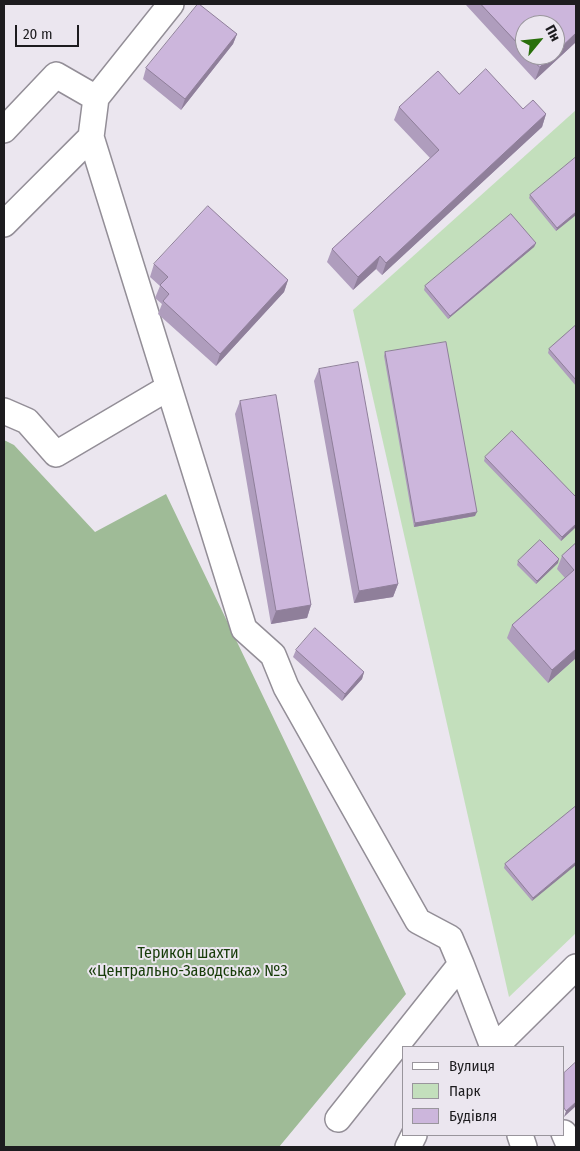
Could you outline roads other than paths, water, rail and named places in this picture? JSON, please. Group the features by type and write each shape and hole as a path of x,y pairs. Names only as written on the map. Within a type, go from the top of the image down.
{"street":[{"path":"171,4 96,98 91,136 139,285 168,388 244,629 273,655 286,687 418,921 450,938 494,1046"},
{"path":"4,130 56,75 96,98"},
{"path":"4,224 91,136"},
{"path":"4,411 27,422 56,454 168,388"},
{"path":"338,1119 462,964"},
{"path":"495,1046 576,967"},
{"path":"565,1135 570,1147"}],"park label":[{"name":"Терикон шахти «Центрально-Заводська» №3","path":"188,963"}]}
